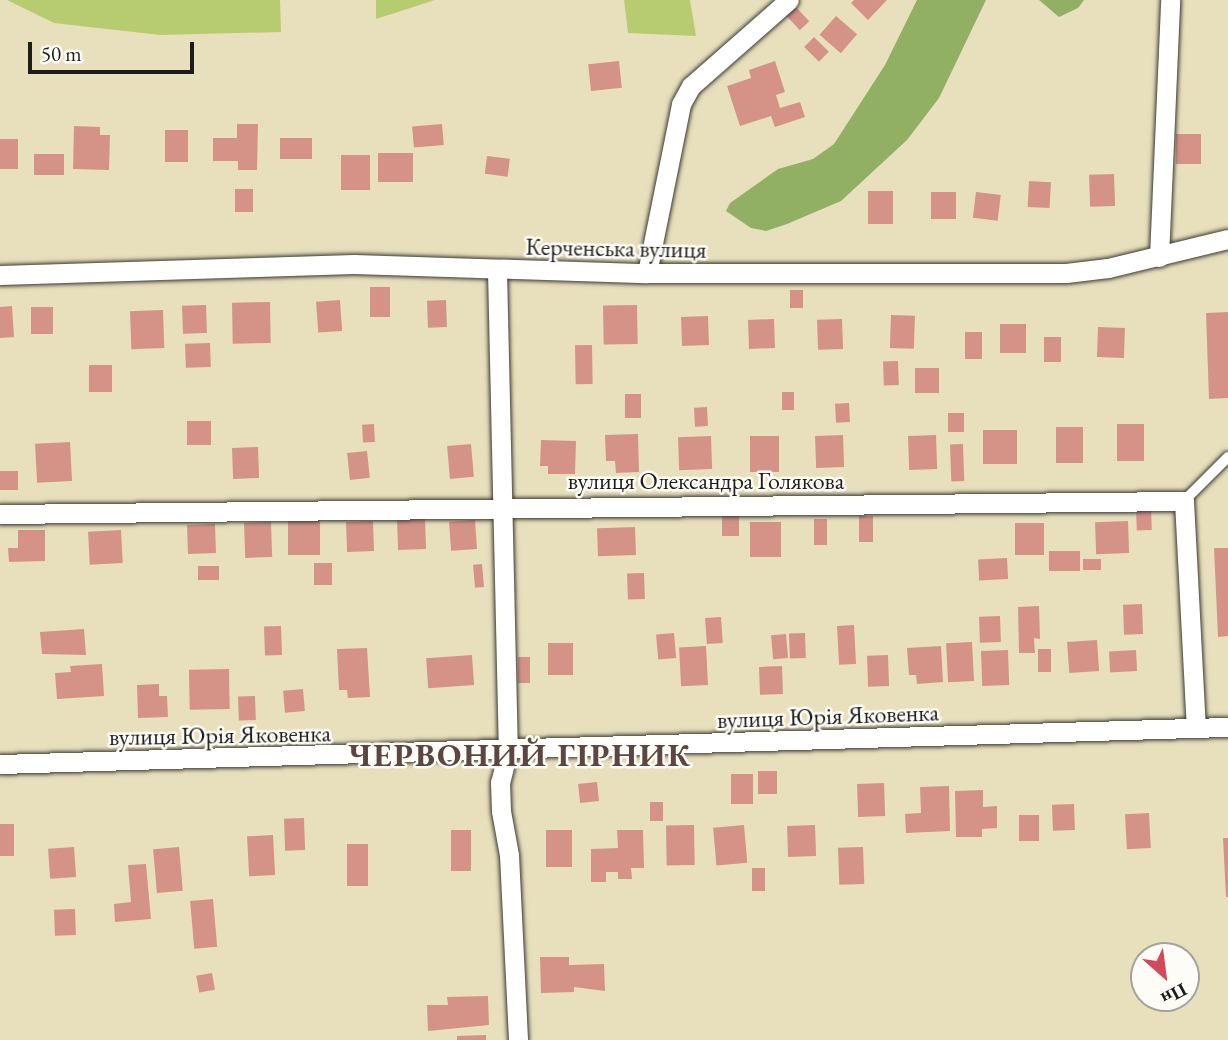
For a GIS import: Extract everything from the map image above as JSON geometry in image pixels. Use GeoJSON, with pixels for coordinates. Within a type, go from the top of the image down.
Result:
{"type":"FeatureCollection","features":[{"type":"Feature","properties":{"kind":"street"},"geometry":{"type":"LineString","coordinates":[[647,273],[673,124],[681,104],[691,86],[789,0]]}},
{"type":"Feature","properties":{"kind":"street"},"geometry":{"type":"LineString","coordinates":[[1159,257],[1170,0]]}},
{"type":"Feature","properties":{"kind":"street","name":"Керченська вулиця"},"geometry":{"type":"LineString","coordinates":[[0,275],[354,264],[647,273],[1066,273],[1159,257],[1228,239]]}},
{"type":"Feature","properties":{"kind":"street"},"geometry":{"type":"LineString","coordinates":[[497,270],[508,751],[500,782],[501,811],[509,855],[518,1040]]}},
{"type":"Feature","properties":{"kind":"street"},"geometry":{"type":"LineString","coordinates":[[1184,501],[1196,728]]}},
{"type":"Feature","properties":{"kind":"street","name":"вулиця Олександра Голякова"},"geometry":{"type":"LineString","coordinates":[[0,514],[1184,501]]}},
{"type":"Feature","properties":{"kind":"street","name":"вулиця Юрія Яковенка"},"geometry":{"type":"LineString","coordinates":[[0,765],[1228,727]]}},
{"type":"Feature","properties":{"kind":"lane"},"geometry":{"type":"LineString","coordinates":[[1184,501],[1228,457]]}},
{"type":"Feature","properties":{"kind":"green space"},"geometry":{"type":"Polygon","coordinates":[[[7,0],[280,0],[281,32],[160,35],[54,23],[7,0]]]}},
{"type":"Feature","properties":{"kind":"green space"},"geometry":{"type":"Polygon","coordinates":[[[376,0],[435,0],[376,19],[376,0]]]}},
{"type":"Feature","properties":{"kind":"green space"},"geometry":{"type":"Polygon","coordinates":[[[624,0],[690,0],[696,36],[628,33],[624,0]]]}},
{"type":"Feature","properties":{"kind":"green space"},"geometry":{"type":"Polygon","coordinates":[[[917,0],[986,0],[939,98],[907,140],[841,201],[787,224],[766,231],[751,228],[726,211],[730,203],[778,169],[813,159],[834,144],[885,65],[917,0]]]}},
{"type":"Feature","properties":{"kind":"green space"},"geometry":{"type":"Polygon","coordinates":[[[1039,0],[1084,0],[1078,8],[1059,17],[1039,0]]]}},
{"type":"Feature","properties":{"kind":"building"},"geometry":{"type":"Polygon","coordinates":[[[854,0],[887,0],[868,20],[851,3],[854,0]]]}},
{"type":"Feature","properties":{"kind":"building"},"geometry":{"type":"Polygon","coordinates":[[[795,6],[809,21],[800,30],[785,15],[795,6]]]}},
{"type":"Feature","properties":{"kind":"building"},"geometry":{"type":"Polygon","coordinates":[[[836,16],[857,34],[841,53],[820,35],[836,16]]]}},
{"type":"Feature","properties":{"kind":"building"},"geometry":{"type":"Polygon","coordinates":[[[814,37],[829,52],[819,62],[804,47],[814,37]]]}},
{"type":"Feature","properties":{"kind":"building"},"geometry":{"type":"Polygon","coordinates":[[[619,61],[622,88],[591,91],[588,64],[619,61]]]}},
{"type":"Feature","properties":{"kind":"building"},"geometry":{"type":"Polygon","coordinates":[[[775,61],[785,92],[776,95],[780,108],[800,102],[805,117],[775,127],[771,116],[740,126],[727,86],[751,78],[749,70],[775,61]]]}},
{"type":"Feature","properties":{"kind":"building"},"geometry":{"type":"Polygon","coordinates":[[[237,124],[258,124],[257,170],[238,170],[238,161],[213,161],[213,138],[237,138],[237,124]]]}},
{"type":"Feature","properties":{"kind":"building"},"geometry":{"type":"Polygon","coordinates":[[[442,124],[444,145],[414,148],[412,127],[442,124]]]}},
{"type":"Feature","properties":{"kind":"building"},"geometry":{"type":"Polygon","coordinates":[[[74,126],[100,127],[100,135],[110,135],[109,170],[73,169],[74,126]]]}},
{"type":"Feature","properties":{"kind":"building"},"geometry":{"type":"Polygon","coordinates":[[[165,130],[188,130],[188,162],[165,162],[165,130]]]}},
{"type":"Feature","properties":{"kind":"building"},"geometry":{"type":"Polygon","coordinates":[[[1176,134],[1201,134],[1201,164],[1176,164],[1176,134]]]}},
{"type":"Feature","properties":{"kind":"building"},"geometry":{"type":"Polygon","coordinates":[[[280,138],[312,138],[312,159],[280,159],[280,138]]]}},
{"type":"Feature","properties":{"kind":"building"},"geometry":{"type":"Polygon","coordinates":[[[0,139],[18,139],[18,169],[0,169],[0,139]]]}},
{"type":"Feature","properties":{"kind":"building"},"geometry":{"type":"Polygon","coordinates":[[[378,153],[413,153],[413,182],[378,182],[378,153]]]}},
{"type":"Feature","properties":{"kind":"building"},"geometry":{"type":"Polygon","coordinates":[[[34,154],[64,154],[64,175],[34,175],[34,154]]]}},
{"type":"Feature","properties":{"kind":"building"},"geometry":{"type":"Polygon","coordinates":[[[341,155],[370,155],[370,190],[341,190],[341,155]]]}},
{"type":"Feature","properties":{"kind":"building"},"geometry":{"type":"Polygon","coordinates":[[[487,156],[510,159],[508,177],[485,174],[487,156]]]}},
{"type":"Feature","properties":{"kind":"building"},"geometry":{"type":"Polygon","coordinates":[[[1114,174],[1115,206],[1090,207],[1089,175],[1114,174]]]}},
{"type":"Feature","properties":{"kind":"building"},"geometry":{"type":"Polygon","coordinates":[[[1029,181],[1051,182],[1050,208],[1028,207],[1029,181]]]}},
{"type":"Feature","properties":{"kind":"building"},"geometry":{"type":"Polygon","coordinates":[[[235,189],[253,189],[253,212],[235,212],[235,189]]]}},
{"type":"Feature","properties":{"kind":"building"},"geometry":{"type":"Polygon","coordinates":[[[868,191],[893,191],[893,224],[868,224],[868,191]]]}},
{"type":"Feature","properties":{"kind":"building"},"geometry":{"type":"Polygon","coordinates":[[[931,192],[956,192],[956,219],[931,219],[931,192]]]}},
{"type":"Feature","properties":{"kind":"building"},"geometry":{"type":"Polygon","coordinates":[[[976,192],[1001,195],[998,221],[973,218],[976,192]]]}},
{"type":"Feature","properties":{"kind":"building"},"geometry":{"type":"Polygon","coordinates":[[[370,287],[390,287],[390,317],[370,317],[370,287]]]}},
{"type":"Feature","properties":{"kind":"building"},"geometry":{"type":"Polygon","coordinates":[[[790,290],[803,290],[803,308],[790,308],[790,290]]]}},
{"type":"Feature","properties":{"kind":"building"},"geometry":{"type":"Polygon","coordinates":[[[340,300],[342,331],[318,333],[316,302],[340,300]]]}},
{"type":"Feature","properties":{"kind":"building"},"geometry":{"type":"Polygon","coordinates":[[[446,300],[447,327],[428,328],[427,301],[446,300]]]}},
{"type":"Feature","properties":{"kind":"building"},"geometry":{"type":"Polygon","coordinates":[[[270,302],[271,343],[233,344],[232,303],[270,302]]]}},
{"type":"Feature","properties":{"kind":"building"},"geometry":{"type":"Polygon","coordinates":[[[206,305],[207,333],[183,334],[182,306],[206,305]]]}},
{"type":"Feature","properties":{"kind":"building"},"geometry":{"type":"Polygon","coordinates":[[[637,305],[638,344],[604,345],[603,306],[637,305]]]}},
{"type":"Feature","properties":{"kind":"building"},"geometry":{"type":"Polygon","coordinates":[[[12,306],[14,337],[0,338],[0,307],[12,306]]]}},
{"type":"Feature","properties":{"kind":"building"},"geometry":{"type":"Polygon","coordinates":[[[31,307],[53,307],[53,334],[31,334],[31,307]]]}},
{"type":"Feature","properties":{"kind":"building"},"geometry":{"type":"Polygon","coordinates":[[[163,310],[164,348],[131,349],[130,311],[163,310]]]}},
{"type":"Feature","properties":{"kind":"building"},"geometry":{"type":"Polygon","coordinates":[[[1228,312],[1228,398],[1209,399],[1206,313],[1228,312]]]}},
{"type":"Feature","properties":{"kind":"building"},"geometry":{"type":"Polygon","coordinates":[[[891,315],[915,316],[914,349],[890,348],[891,315]]]}},
{"type":"Feature","properties":{"kind":"building"},"geometry":{"type":"Polygon","coordinates":[[[708,316],[709,345],[682,346],[681,317],[708,316]]]}},
{"type":"Feature","properties":{"kind":"building"},"geometry":{"type":"Polygon","coordinates":[[[774,319],[775,348],[749,349],[748,320],[774,319]]]}},
{"type":"Feature","properties":{"kind":"building"},"geometry":{"type":"Polygon","coordinates":[[[842,319],[843,349],[818,350],[817,320],[842,319]]]}},
{"type":"Feature","properties":{"kind":"building"},"geometry":{"type":"Polygon","coordinates":[[[1000,324],[1026,324],[1026,353],[1000,353],[1000,324]]]}},
{"type":"Feature","properties":{"kind":"building"},"geometry":{"type":"Polygon","coordinates":[[[1098,327],[1125,328],[1124,358],[1097,357],[1098,327]]]}},
{"type":"Feature","properties":{"kind":"building"},"geometry":{"type":"Polygon","coordinates":[[[965,332],[982,332],[982,359],[965,359],[965,332]]]}},
{"type":"Feature","properties":{"kind":"building"},"geometry":{"type":"Polygon","coordinates":[[[1044,337],[1061,337],[1061,362],[1044,362],[1044,337]]]}},
{"type":"Feature","properties":{"kind":"building"},"geometry":{"type":"Polygon","coordinates":[[[210,343],[211,367],[186,368],[185,344],[210,343]]]}},
{"type":"Feature","properties":{"kind":"building"},"geometry":{"type":"Polygon","coordinates":[[[575,345],[592,345],[593,384],[576,384],[575,345]]]}},
{"type":"Feature","properties":{"kind":"building"},"geometry":{"type":"Polygon","coordinates":[[[898,361],[899,385],[884,386],[883,362],[898,361]]]}},
{"type":"Feature","properties":{"kind":"building"},"geometry":{"type":"Polygon","coordinates":[[[89,365],[112,365],[112,392],[89,392],[89,365]]]}},
{"type":"Feature","properties":{"kind":"building"},"geometry":{"type":"Polygon","coordinates":[[[915,368],[939,368],[939,393],[915,393],[915,368]]]}},
{"type":"Feature","properties":{"kind":"building"},"geometry":{"type":"Polygon","coordinates":[[[782,392],[794,392],[794,410],[782,410],[782,392]]]}},
{"type":"Feature","properties":{"kind":"building"},"geometry":{"type":"Polygon","coordinates":[[[625,394],[641,394],[641,418],[625,418],[625,394]]]}},
{"type":"Feature","properties":{"kind":"building"},"geometry":{"type":"Polygon","coordinates":[[[849,403],[850,422],[836,423],[835,404],[849,403]]]}},
{"type":"Feature","properties":{"kind":"building"},"geometry":{"type":"Polygon","coordinates":[[[707,407],[708,426],[695,427],[694,408],[707,407]]]}},
{"type":"Feature","properties":{"kind":"building"},"geometry":{"type":"Polygon","coordinates":[[[948,413],[964,413],[964,432],[948,432],[948,413]]]}},
{"type":"Feature","properties":{"kind":"building"},"geometry":{"type":"Polygon","coordinates":[[[187,421],[211,421],[211,445],[187,445],[187,421]]]}},
{"type":"Feature","properties":{"kind":"building"},"geometry":{"type":"Polygon","coordinates":[[[374,424],[375,442],[363,443],[362,425],[374,424]]]}},
{"type":"Feature","properties":{"kind":"building"},"geometry":{"type":"Polygon","coordinates":[[[1117,424],[1144,424],[1144,461],[1117,461],[1117,424]]]}},
{"type":"Feature","properties":{"kind":"building"},"geometry":{"type":"Polygon","coordinates":[[[1056,427],[1083,427],[1083,463],[1056,463],[1056,427]]]}},
{"type":"Feature","properties":{"kind":"building"},"geometry":{"type":"Polygon","coordinates":[[[983,430],[1017,430],[1017,464],[983,464],[983,430]]]}},
{"type":"Feature","properties":{"kind":"building"},"geometry":{"type":"Polygon","coordinates":[[[638,434],[639,472],[616,473],[615,461],[606,461],[605,435],[638,434]]]}},
{"type":"Feature","properties":{"kind":"building"},"geometry":{"type":"Polygon","coordinates":[[[843,435],[844,467],[816,468],[815,436],[843,435]]]}},
{"type":"Feature","properties":{"kind":"building"},"geometry":{"type":"Polygon","coordinates":[[[936,435],[937,469],[909,470],[908,436],[936,435]]]}},
{"type":"Feature","properties":{"kind":"building"},"geometry":{"type":"Polygon","coordinates":[[[711,436],[712,469],[679,470],[678,437],[711,436]]]}},
{"type":"Feature","properties":{"kind":"building"},"geometry":{"type":"Polygon","coordinates":[[[750,436],[779,436],[779,472],[750,472],[750,436]]]}},
{"type":"Feature","properties":{"kind":"building"},"geometry":{"type":"Polygon","coordinates":[[[541,440],[576,441],[575,474],[548,474],[548,466],[540,466],[541,440]]]}},
{"type":"Feature","properties":{"kind":"building"},"geometry":{"type":"Polygon","coordinates":[[[70,442],[72,481],[37,483],[35,444],[70,442]]]}},
{"type":"Feature","properties":{"kind":"building"},"geometry":{"type":"Polygon","coordinates":[[[471,444],[474,477],[450,479],[447,446],[471,444]]]}},
{"type":"Feature","properties":{"kind":"building"},"geometry":{"type":"Polygon","coordinates":[[[950,444],[963,444],[964,481],[951,481],[950,444]]]}},
{"type":"Feature","properties":{"kind":"building"},"geometry":{"type":"Polygon","coordinates":[[[258,447],[259,478],[233,479],[232,448],[258,447]]]}},
{"type":"Feature","properties":{"kind":"building"},"geometry":{"type":"Polygon","coordinates":[[[367,451],[370,478],[350,480],[347,453],[367,451]]]}},
{"type":"Feature","properties":{"kind":"building"},"geometry":{"type":"Polygon","coordinates":[[[0,471],[18,471],[18,490],[0,490],[0,471]]]}},
{"type":"Feature","properties":{"kind":"building"},"geometry":{"type":"Polygon","coordinates":[[[1151,507],[1152,530],[1137,531],[1136,508],[1151,507]]]}},
{"type":"Feature","properties":{"kind":"building"},"geometry":{"type":"Polygon","coordinates":[[[722,511],[739,511],[739,536],[722,536],[722,511]]]}},
{"type":"Feature","properties":{"kind":"building"},"geometry":{"type":"Polygon","coordinates":[[[859,516],[873,516],[873,542],[859,542],[859,516]]]}},
{"type":"Feature","properties":{"kind":"building"},"geometry":{"type":"Polygon","coordinates":[[[425,518],[426,549],[398,550],[397,519],[425,518]]]}},
{"type":"Feature","properties":{"kind":"building"},"geometry":{"type":"Polygon","coordinates":[[[814,519],[827,519],[827,545],[814,545],[814,519]]]}},
{"type":"Feature","properties":{"kind":"building"},"geometry":{"type":"Polygon","coordinates":[[[288,520],[320,520],[320,555],[288,555],[288,520]]]}},
{"type":"Feature","properties":{"kind":"building"},"geometry":{"type":"Polygon","coordinates":[[[475,520],[477,549],[451,551],[449,522],[475,520]]]}},
{"type":"Feature","properties":{"kind":"building"},"geometry":{"type":"Polygon","coordinates":[[[373,521],[374,551],[347,552],[346,522],[373,521]]]}},
{"type":"Feature","properties":{"kind":"building"},"geometry":{"type":"Polygon","coordinates":[[[1128,521],[1129,553],[1096,554],[1095,522],[1128,521]]]}},
{"type":"Feature","properties":{"kind":"building"},"geometry":{"type":"Polygon","coordinates":[[[271,522],[272,557],[245,558],[244,523],[271,522]]]}},
{"type":"Feature","properties":{"kind":"building"},"geometry":{"type":"Polygon","coordinates":[[[750,522],[781,522],[781,557],[750,557],[750,522]]]}},
{"type":"Feature","properties":{"kind":"building"},"geometry":{"type":"Polygon","coordinates":[[[1015,523],[1044,523],[1044,555],[1015,555],[1015,523]]]}},
{"type":"Feature","properties":{"kind":"building"},"geometry":{"type":"Polygon","coordinates":[[[215,524],[216,553],[188,554],[187,525],[215,524]]]}},
{"type":"Feature","properties":{"kind":"building"},"geometry":{"type":"Polygon","coordinates":[[[635,527],[636,555],[598,556],[597,528],[635,527]]]}},
{"type":"Feature","properties":{"kind":"building"},"geometry":{"type":"Polygon","coordinates":[[[18,530],[45,530],[45,561],[9,562],[8,548],[18,548],[18,530]]]}},
{"type":"Feature","properties":{"kind":"building"},"geometry":{"type":"Polygon","coordinates":[[[121,530],[123,563],[90,565],[88,532],[121,530]]]}},
{"type":"Feature","properties":{"kind":"building"},"geometry":{"type":"Polygon","coordinates":[[[1214,548],[1228,548],[1228,636],[1218,637],[1214,548]]]}},
{"type":"Feature","properties":{"kind":"building"},"geometry":{"type":"Polygon","coordinates":[[[1049,551],[1080,551],[1080,571],[1049,571],[1049,551]]]}},
{"type":"Feature","properties":{"kind":"building"},"geometry":{"type":"Polygon","coordinates":[[[1007,558],[1008,579],[979,580],[978,560],[1007,558]]]}},
{"type":"Feature","properties":{"kind":"building"},"geometry":{"type":"Polygon","coordinates":[[[1083,559],[1101,559],[1101,570],[1083,570],[1083,559]]]}},
{"type":"Feature","properties":{"kind":"building"},"geometry":{"type":"Polygon","coordinates":[[[314,563],[332,563],[332,585],[314,585],[314,563]]]}},
{"type":"Feature","properties":{"kind":"building"},"geometry":{"type":"Polygon","coordinates":[[[482,564],[484,587],[475,588],[473,565],[482,564]]]}},
{"type":"Feature","properties":{"kind":"building"},"geometry":{"type":"Polygon","coordinates":[[[198,566],[219,566],[219,580],[198,580],[198,566]]]}},
{"type":"Feature","properties":{"kind":"building"},"geometry":{"type":"Polygon","coordinates":[[[644,573],[645,599],[628,600],[627,574],[644,573]]]}},
{"type":"Feature","properties":{"kind":"building"},"geometry":{"type":"Polygon","coordinates":[[[1142,604],[1143,634],[1124,635],[1123,605],[1142,604]]]}},
{"type":"Feature","properties":{"kind":"building"},"geometry":{"type":"Polygon","coordinates":[[[1039,606],[1040,639],[1034,638],[1035,653],[1019,653],[1018,607],[1039,606]]]}},
{"type":"Feature","properties":{"kind":"building"},"geometry":{"type":"Polygon","coordinates":[[[1000,616],[1001,642],[980,643],[979,617],[1000,616]]]}},
{"type":"Feature","properties":{"kind":"building"},"geometry":{"type":"Polygon","coordinates":[[[721,617],[723,643],[707,644],[705,618],[721,617]]]}},
{"type":"Feature","properties":{"kind":"building"},"geometry":{"type":"Polygon","coordinates":[[[854,625],[856,664],[839,665],[837,626],[854,625]]]}},
{"type":"Feature","properties":{"kind":"building"},"geometry":{"type":"Polygon","coordinates":[[[281,626],[282,655],[265,656],[264,627],[281,626]]]}},
{"type":"Feature","properties":{"kind":"building"},"geometry":{"type":"Polygon","coordinates":[[[84,629],[86,655],[42,654],[40,632],[84,629]]]}},
{"type":"Feature","properties":{"kind":"building"},"geometry":{"type":"Polygon","coordinates":[[[674,633],[676,658],[658,659],[656,635],[674,633]]]}},
{"type":"Feature","properties":{"kind":"building"},"geometry":{"type":"Polygon","coordinates":[[[805,633],[806,658],[790,659],[789,634],[805,633]]]}},
{"type":"Feature","properties":{"kind":"building"},"geometry":{"type":"Polygon","coordinates":[[[786,634],[788,658],[773,659],[771,635],[786,634]]]}},
{"type":"Feature","properties":{"kind":"building"},"geometry":{"type":"Polygon","coordinates":[[[1097,640],[1099,671],[1069,673],[1067,642],[1097,640]]]}},
{"type":"Feature","properties":{"kind":"building"},"geometry":{"type":"Polygon","coordinates":[[[972,642],[974,681],[948,682],[946,643],[972,642]]]}},
{"type":"Feature","properties":{"kind":"building"},"geometry":{"type":"Polygon","coordinates":[[[548,643],[573,643],[573,675],[548,675],[548,643]]]}},
{"type":"Feature","properties":{"kind":"building"},"geometry":{"type":"Polygon","coordinates":[[[706,646],[708,685],[681,686],[679,647],[706,646]]]}},
{"type":"Feature","properties":{"kind":"building"},"geometry":{"type":"Polygon","coordinates":[[[941,646],[943,682],[917,684],[916,675],[909,675],[907,648],[941,646]]]}},
{"type":"Feature","properties":{"kind":"building"},"geometry":{"type":"Polygon","coordinates":[[[367,648],[370,697],[348,698],[347,690],[339,690],[337,649],[367,648]]]}},
{"type":"Feature","properties":{"kind":"building"},"geometry":{"type":"Polygon","coordinates":[[[1038,649],[1051,649],[1051,672],[1038,672],[1038,649]]]}},
{"type":"Feature","properties":{"kind":"building"},"geometry":{"type":"Polygon","coordinates":[[[1008,650],[1009,685],[982,686],[981,651],[1008,650]]]}},
{"type":"Feature","properties":{"kind":"building"},"geometry":{"type":"Polygon","coordinates":[[[1136,650],[1137,671],[1110,672],[1109,651],[1136,650]]]}},
{"type":"Feature","properties":{"kind":"building"},"geometry":{"type":"Polygon","coordinates":[[[472,655],[474,685],[428,688],[426,658],[472,655]]]}},
{"type":"Feature","properties":{"kind":"building"},"geometry":{"type":"Polygon","coordinates":[[[888,655],[889,686],[868,687],[867,656],[888,655]]]}},
{"type":"Feature","properties":{"kind":"building"},"geometry":{"type":"Polygon","coordinates":[[[518,657],[530,657],[530,683],[518,683],[518,657]]]}},
{"type":"Feature","properties":{"kind":"building"},"geometry":{"type":"Polygon","coordinates":[[[102,664],[104,696],[57,699],[55,673],[71,672],[70,666],[102,664]]]}},
{"type":"Feature","properties":{"kind":"building"},"geometry":{"type":"Polygon","coordinates":[[[782,666],[783,694],[760,695],[759,667],[782,666]]]}},
{"type":"Feature","properties":{"kind":"building"},"geometry":{"type":"Polygon","coordinates":[[[229,669],[230,709],[190,710],[189,670],[229,669]]]}},
{"type":"Feature","properties":{"kind":"building"},"geometry":{"type":"Polygon","coordinates":[[[159,684],[159,696],[167,696],[168,717],[138,718],[137,685],[159,684]]]}},
{"type":"Feature","properties":{"kind":"building"},"geometry":{"type":"Polygon","coordinates":[[[303,689],[305,711],[285,713],[283,691],[303,689]]]}},
{"type":"Feature","properties":{"kind":"building"},"geometry":{"type":"Polygon","coordinates":[[[255,696],[256,720],[239,721],[238,697],[255,696]]]}},
{"type":"Feature","properties":{"kind":"building"},"geometry":{"type":"Polygon","coordinates":[[[758,771],[777,771],[777,794],[758,794],[758,771]]]}},
{"type":"Feature","properties":{"kind":"building"},"geometry":{"type":"Polygon","coordinates":[[[731,774],[753,774],[753,804],[731,804],[731,774]]]}},
{"type":"Feature","properties":{"kind":"building"},"geometry":{"type":"Polygon","coordinates":[[[597,782],[599,801],[580,803],[578,784],[597,782]]]}},
{"type":"Feature","properties":{"kind":"building"},"geometry":{"type":"Polygon","coordinates":[[[884,783],[885,816],[858,817],[857,784],[884,783]]]}},
{"type":"Feature","properties":{"kind":"building"},"geometry":{"type":"Polygon","coordinates":[[[949,786],[950,831],[906,833],[905,814],[921,813],[920,787],[949,786]]]}},
{"type":"Feature","properties":{"kind":"building"},"geometry":{"type":"Polygon","coordinates":[[[983,790],[983,807],[997,806],[997,828],[982,829],[982,837],[956,837],[955,791],[983,790]]]}},
{"type":"Feature","properties":{"kind":"building"},"geometry":{"type":"Polygon","coordinates":[[[650,802],[663,802],[663,821],[650,821],[650,802]]]}},
{"type":"Feature","properties":{"kind":"building"},"geometry":{"type":"Polygon","coordinates":[[[1074,804],[1075,830],[1053,831],[1052,805],[1074,804]]]}},
{"type":"Feature","properties":{"kind":"building"},"geometry":{"type":"Polygon","coordinates":[[[1149,813],[1151,848],[1127,849],[1125,814],[1149,813]]]}},
{"type":"Feature","properties":{"kind":"building"},"geometry":{"type":"Polygon","coordinates":[[[1019,815],[1039,815],[1039,841],[1019,841],[1019,815]]]}},
{"type":"Feature","properties":{"kind":"building"},"geometry":{"type":"Polygon","coordinates":[[[304,818],[305,850],[285,851],[284,819],[304,818]]]}},
{"type":"Feature","properties":{"kind":"building"},"geometry":{"type":"Polygon","coordinates":[[[0,824],[14,824],[14,856],[0,856],[0,824]]]}},
{"type":"Feature","properties":{"kind":"building"},"geometry":{"type":"Polygon","coordinates":[[[666,825],[694,825],[695,865],[667,865],[666,825]]]}},
{"type":"Feature","properties":{"kind":"building"},"geometry":{"type":"Polygon","coordinates":[[[744,825],[747,863],[716,866],[713,828],[744,825]]]}},
{"type":"Feature","properties":{"kind":"building"},"geometry":{"type":"Polygon","coordinates":[[[815,825],[816,856],[788,857],[787,826],[815,825]]]}},
{"type":"Feature","properties":{"kind":"building"},"geometry":{"type":"Polygon","coordinates":[[[451,830],[471,830],[471,871],[451,871],[451,830]]]}},
{"type":"Feature","properties":{"kind":"building"},"geometry":{"type":"Polygon","coordinates":[[[546,830],[572,830],[572,867],[546,867],[546,830]]]}},
{"type":"Feature","properties":{"kind":"building"},"geometry":{"type":"Polygon","coordinates":[[[617,830],[643,830],[644,868],[631,868],[632,879],[618,879],[618,872],[606,872],[606,882],[591,882],[591,849],[618,848],[617,830]]]}},
{"type":"Feature","properties":{"kind":"building"},"geometry":{"type":"Polygon","coordinates":[[[273,835],[275,875],[249,876],[247,836],[273,835]]]}},
{"type":"Feature","properties":{"kind":"building"},"geometry":{"type":"Polygon","coordinates":[[[1223,838],[1228,838],[1228,897],[1226,897],[1223,838]]]}},
{"type":"Feature","properties":{"kind":"building"},"geometry":{"type":"Polygon","coordinates":[[[347,844],[368,844],[368,886],[347,886],[347,844]]]}},
{"type":"Feature","properties":{"kind":"building"},"geometry":{"type":"Polygon","coordinates":[[[74,847],[76,877],[50,879],[48,849],[74,847]]]}},
{"type":"Feature","properties":{"kind":"building"},"geometry":{"type":"Polygon","coordinates":[[[179,847],[183,891],[157,893],[153,849],[179,847]]]}},
{"type":"Feature","properties":{"kind":"building"},"geometry":{"type":"Polygon","coordinates":[[[863,847],[864,884],[839,885],[838,848],[863,847]]]}},
{"type":"Feature","properties":{"kind":"building"},"geometry":{"type":"Polygon","coordinates":[[[146,864],[151,919],[115,922],[114,904],[131,902],[128,865],[146,864]]]}},
{"type":"Feature","properties":{"kind":"building"},"geometry":{"type":"Polygon","coordinates":[[[752,868],[765,868],[765,891],[752,891],[752,868]]]}},
{"type":"Feature","properties":{"kind":"building"},"geometry":{"type":"Polygon","coordinates":[[[213,899],[217,947],[194,949],[190,901],[213,899]]]}},
{"type":"Feature","properties":{"kind":"building"},"geometry":{"type":"Polygon","coordinates":[[[75,909],[76,935],[55,936],[54,910],[75,909]]]}},
{"type":"Feature","properties":{"kind":"building"},"geometry":{"type":"Polygon","coordinates":[[[540,957],[569,957],[569,965],[604,964],[605,991],[574,987],[574,992],[541,993],[540,957]]]}},
{"type":"Feature","properties":{"kind":"building"},"geometry":{"type":"Polygon","coordinates":[[[212,973],[215,990],[199,993],[196,976],[212,973]]]}},
{"type":"Feature","properties":{"kind":"building"},"geometry":{"type":"Polygon","coordinates":[[[488,996],[489,1025],[428,1031],[427,1005],[448,1005],[447,997],[488,996]]]}},
{"type":"Feature","properties":{"kind":"building"},"geometry":{"type":"Polygon","coordinates":[[[486,1035],[486,1040],[457,1040],[457,1036],[486,1035]]]}},
{"type":"Feature","properties":{"kind":"district","name":"ЧЕРВОНИЙ ГІРНИК"},"geometry":{"type":"Point","coordinates":[520,755]}}]}
